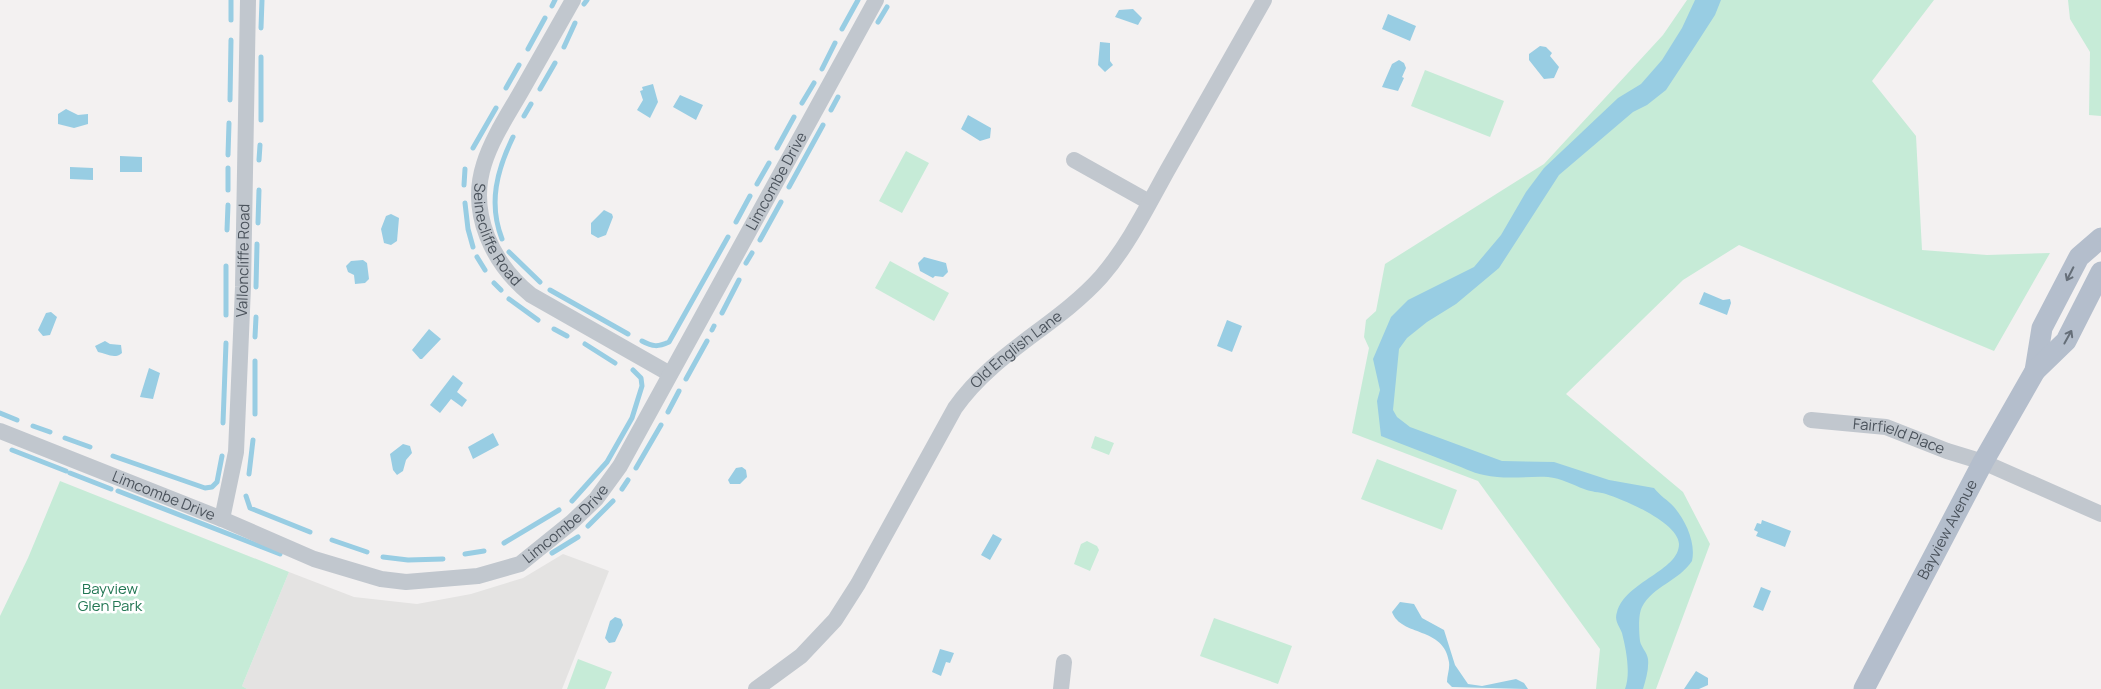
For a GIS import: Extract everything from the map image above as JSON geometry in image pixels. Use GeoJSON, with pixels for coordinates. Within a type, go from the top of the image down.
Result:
{"type":"FeatureCollection","features":[{"type":"Feature","properties":{"kind":"main road","name":"Bayview Avenue"},"geometry":{"type":"LineString","coordinates":[[2035,371],[2042,328],[2079,257],[2101,238]]}},
{"type":"Feature","properties":{"kind":"main road","name":"Bayview Avenue"},"geometry":{"type":"LineString","coordinates":[[1864,689],[1983,462],[2035,371],[2066,341],[2101,272]]}},
{"type":"Feature","properties":{"kind":"street","name":"Valloncliffe Road"},"geometry":{"type":"LineString","coordinates":[[222,519],[236,452],[242,286],[248,0]]}},
{"type":"Feature","properties":{"kind":"street","name":"Seinecliffe Road"},"geometry":{"type":"LineString","coordinates":[[573,0],[506,118],[484,164],[480,184],[483,226],[490,247],[501,265],[512,280],[531,296],[670,374]]}},
{"type":"Feature","properties":{"kind":"street","name":"Limcombe Drive"},"geometry":{"type":"LineString","coordinates":[[0,432],[222,519],[314,559],[380,579],[406,582],[478,576],[520,564],[572,522],[596,499],[620,466],[876,0]]}},
{"type":"Feature","properties":{"kind":"street","name":"Old English Lane"},"geometry":{"type":"LineString","coordinates":[[756,689],[803,653],[836,620],[858,584],[955,408],[969,388],[993,366],[1093,285],[1111,264],[1149,202],[1264,0]]}},
{"type":"Feature","properties":{"kind":"street"},"geometry":{"type":"LineString","coordinates":[[1074,160],[1149,202]]}},
{"type":"Feature","properties":{"kind":"street","name":"Fairfield Place"},"geometry":{"type":"LineString","coordinates":[[1811,420],[1886,428],[1946,451],[1983,462],[2101,514]]}},
{"type":"Feature","properties":{"kind":"street"},"geometry":{"type":"LineString","coordinates":[[1061,689],[1064,662]]}},
{"type":"Feature","properties":{"kind":"shaded area"},"geometry":{"type":"Polygon","coordinates":[[[563,554],[609,571],[562,689],[247,689],[242,686],[289,572],[354,597],[417,604],[471,594],[523,578],[563,554]]]}},
{"type":"Feature","properties":{"kind":"green space"},"geometry":{"type":"Polygon","coordinates":[[[1687,0],[1934,0],[1872,81],[1916,136],[1922,250],[1987,255],[2050,253],[1994,351],[1739,245],[1683,280],[1566,394],[1683,492],[1710,544],[1656,689],[1596,689],[1600,649],[1478,481],[1352,433],[1369,348],[1364,337],[1366,320],[1376,311],[1385,264],[1544,164],[1663,35],[1687,0]]]}},
{"type":"Feature","properties":{"kind":"green space"},"geometry":{"type":"Polygon","coordinates":[[[2068,0],[2101,0],[2101,116],[2089,115],[2090,52],[2070,19],[2068,0]]]}},
{"type":"Feature","properties":{"kind":"green space"},"geometry":{"type":"Polygon","coordinates":[[[1425,70],[1504,101],[1490,137],[1411,106],[1425,70]]]}},
{"type":"Feature","properties":{"kind":"green space"},"geometry":{"type":"Polygon","coordinates":[[[906,151],[929,163],[902,213],[879,201],[906,151]]]}},
{"type":"Feature","properties":{"kind":"green space"},"geometry":{"type":"Polygon","coordinates":[[[890,261],[949,293],[934,321],[875,288],[890,261]]]}},
{"type":"Feature","properties":{"kind":"green space"},"geometry":{"type":"Polygon","coordinates":[[[1095,436],[1114,443],[1109,455],[1091,448],[1095,436]]]}},
{"type":"Feature","properties":{"kind":"green space"},"geometry":{"type":"Polygon","coordinates":[[[1377,459],[1457,490],[1442,530],[1361,499],[1377,459]]]}},
{"type":"Feature","properties":{"kind":"green space","name":"Bayview Glen Park"},"geometry":{"type":"Polygon","coordinates":[[[60,481],[289,572],[242,686],[247,689],[0,689],[0,616],[28,558],[60,481]]]}},
{"type":"Feature","properties":{"kind":"green space"},"geometry":{"type":"Polygon","coordinates":[[[1087,541],[1097,546],[1099,550],[1090,571],[1074,564],[1081,544],[1087,541]]]}},
{"type":"Feature","properties":{"kind":"green space"},"geometry":{"type":"Polygon","coordinates":[[[1214,618],[1292,646],[1278,684],[1200,656],[1214,618]]]}},
{"type":"Feature","properties":{"kind":"green space"},"geometry":{"type":"Polygon","coordinates":[[[578,659],[612,672],[605,689],[567,689],[578,659]]]}},
{"type":"Feature","properties":{"kind":"water"},"geometry":{"type":"Polygon","coordinates":[[[1695,0],[1721,0],[1715,15],[1666,90],[1647,105],[1633,112],[1559,175],[1499,268],[1456,304],[1427,322],[1407,338],[1399,349],[1393,410],[1397,417],[1410,427],[1502,461],[1554,462],[1609,480],[1654,488],[1672,505],[1686,525],[1693,547],[1692,561],[1680,574],[1659,588],[1642,607],[1639,619],[1640,637],[1648,659],[1647,674],[1643,689],[1625,689],[1628,676],[1627,661],[1622,633],[1616,620],[1616,615],[1622,601],[1630,592],[1671,562],[1677,553],[1679,544],[1670,528],[1649,513],[1606,494],[1587,490],[1553,478],[1516,478],[1480,474],[1381,436],[1377,401],[1380,390],[1373,359],[1391,317],[1408,300],[1474,267],[1501,235],[1526,192],[1544,168],[1618,98],[1641,84],[1662,60],[1682,28],[1695,0]]]}},
{"type":"Feature","properties":{"kind":"water"},"geometry":{"type":"Polygon","coordinates":[[[1133,9],[1142,18],[1138,25],[1115,17],[1119,10],[1133,9]]]}},
{"type":"Feature","properties":{"kind":"water"},"geometry":{"type":"Polygon","coordinates":[[[1388,14],[1416,26],[1410,41],[1382,29],[1388,14]]]}},
{"type":"Feature","properties":{"kind":"water"},"geometry":{"type":"Polygon","coordinates":[[[1100,42],[1110,43],[1110,61],[1113,65],[1105,72],[1098,65],[1100,42]]]}},
{"type":"Feature","properties":{"kind":"water"},"geometry":{"type":"Polygon","coordinates":[[[1540,46],[1546,47],[1552,53],[1550,56],[1559,67],[1554,78],[1544,79],[1529,60],[1529,54],[1540,46]]]}},
{"type":"Feature","properties":{"kind":"water"},"geometry":{"type":"Polygon","coordinates":[[[1399,60],[1404,63],[1406,68],[1398,91],[1382,87],[1392,64],[1399,60]]]}},
{"type":"Feature","properties":{"kind":"water"},"geometry":{"type":"Polygon","coordinates":[[[653,84],[658,102],[650,118],[637,110],[643,100],[640,91],[643,90],[642,87],[653,84]]]}},
{"type":"Feature","properties":{"kind":"water"},"geometry":{"type":"Polygon","coordinates":[[[680,95],[703,105],[696,120],[673,107],[680,95]]]}},
{"type":"Feature","properties":{"kind":"water"},"geometry":{"type":"Polygon","coordinates":[[[66,109],[78,115],[88,114],[88,124],[74,128],[58,124],[58,114],[66,109]]]}},
{"type":"Feature","properties":{"kind":"water"},"geometry":{"type":"Polygon","coordinates":[[[968,115],[991,128],[990,138],[980,141],[961,129],[968,115]]]}},
{"type":"Feature","properties":{"kind":"water"},"geometry":{"type":"Polygon","coordinates":[[[120,156],[142,157],[142,172],[120,172],[120,156]]]}},
{"type":"Feature","properties":{"kind":"water"},"geometry":{"type":"Polygon","coordinates":[[[70,167],[93,168],[93,180],[70,179],[70,167]]]}},
{"type":"Feature","properties":{"kind":"water"},"geometry":{"type":"Polygon","coordinates":[[[604,210],[612,214],[613,217],[606,235],[598,238],[591,234],[591,223],[604,210]]]}},
{"type":"Feature","properties":{"kind":"water"},"geometry":{"type":"Polygon","coordinates":[[[391,214],[399,218],[397,241],[391,245],[384,243],[381,229],[386,216],[391,214]]]}},
{"type":"Feature","properties":{"kind":"water"},"geometry":{"type":"Polygon","coordinates":[[[924,257],[946,263],[948,272],[943,277],[935,276],[933,278],[920,271],[918,263],[924,257]]]}},
{"type":"Feature","properties":{"kind":"water"},"geometry":{"type":"Polygon","coordinates":[[[363,260],[367,263],[369,279],[365,283],[355,284],[354,275],[348,272],[346,266],[351,261],[363,260]]]}},
{"type":"Feature","properties":{"kind":"water"},"geometry":{"type":"Polygon","coordinates":[[[1704,292],[1723,300],[1730,299],[1731,303],[1727,315],[1699,304],[1704,292]]]}},
{"type":"Feature","properties":{"kind":"water"},"geometry":{"type":"Polygon","coordinates":[[[51,312],[57,317],[50,335],[43,336],[38,330],[46,313],[51,312]]]}},
{"type":"Feature","properties":{"kind":"water"},"geometry":{"type":"Polygon","coordinates":[[[1227,320],[1242,326],[1232,352],[1217,346],[1227,320]]]}},
{"type":"Feature","properties":{"kind":"water"},"geometry":{"type":"Polygon","coordinates":[[[429,329],[441,339],[420,359],[412,350],[429,329]]]}},
{"type":"Feature","properties":{"kind":"water"},"geometry":{"type":"Polygon","coordinates":[[[105,341],[110,344],[121,345],[122,353],[113,356],[98,352],[95,346],[105,341]]]}},
{"type":"Feature","properties":{"kind":"water"},"geometry":{"type":"Polygon","coordinates":[[[149,368],[160,373],[153,399],[140,397],[149,368]]]}},
{"type":"Feature","properties":{"kind":"water"},"geometry":{"type":"Polygon","coordinates":[[[453,375],[463,383],[457,392],[467,400],[462,407],[451,399],[440,413],[430,405],[453,375]]]}},
{"type":"Feature","properties":{"kind":"water"},"geometry":{"type":"Polygon","coordinates":[[[493,433],[499,445],[473,459],[468,447],[493,433]]]}},
{"type":"Feature","properties":{"kind":"water"},"geometry":{"type":"Polygon","coordinates":[[[403,444],[410,446],[412,453],[406,460],[403,471],[397,475],[393,470],[390,454],[403,444]]]}},
{"type":"Feature","properties":{"kind":"water"},"geometry":{"type":"Polygon","coordinates":[[[742,467],[746,470],[747,477],[740,484],[730,484],[728,480],[736,468],[742,467]]]}},
{"type":"Feature","properties":{"kind":"water"},"geometry":{"type":"Polygon","coordinates":[[[1762,520],[1791,531],[1785,547],[1756,536],[1758,532],[1754,530],[1757,523],[1761,524],[1762,520]]]}},
{"type":"Feature","properties":{"kind":"water"},"geometry":{"type":"Polygon","coordinates":[[[993,534],[1002,539],[990,560],[981,555],[993,534]]]}},
{"type":"Feature","properties":{"kind":"water"},"geometry":{"type":"Polygon","coordinates":[[[1761,587],[1771,591],[1763,611],[1753,607],[1761,587]]]}},
{"type":"Feature","properties":{"kind":"water"},"geometry":{"type":"Polygon","coordinates":[[[1400,602],[1414,604],[1422,618],[1444,630],[1455,665],[1468,684],[1482,686],[1516,679],[1524,683],[1528,689],[1452,687],[1447,682],[1449,662],[1445,651],[1431,637],[1397,620],[1392,612],[1400,602]]]}},
{"type":"Feature","properties":{"kind":"water"},"geometry":{"type":"Polygon","coordinates":[[[615,617],[621,619],[623,625],[615,642],[609,643],[605,638],[610,621],[615,617]]]}},
{"type":"Feature","properties":{"kind":"water"},"geometry":{"type":"Polygon","coordinates":[[[940,649],[954,653],[950,663],[946,662],[941,676],[932,672],[940,649]]]}},
{"type":"Feature","properties":{"kind":"water"},"geometry":{"type":"Polygon","coordinates":[[[1696,671],[1708,678],[1708,685],[1699,689],[1684,689],[1696,671]]]}},
{"type":"Feature","properties":{"kind":"waterway"},"geometry":{"type":"LineString","coordinates":[[231,0],[231,20]]}},
{"type":"Feature","properties":{"kind":"waterway"},"geometry":{"type":"LineString","coordinates":[[261,28],[262,0]]}},
{"type":"Feature","properties":{"kind":"waterway"},"geometry":{"type":"LineString","coordinates":[[552,6],[555,0]]}},
{"type":"Feature","properties":{"kind":"waterway"},"geometry":{"type":"LineString","coordinates":[[584,4],[587,0]]}},
{"type":"Feature","properties":{"kind":"waterway"},"geometry":{"type":"LineString","coordinates":[[842,29],[858,0]]}},
{"type":"Feature","properties":{"kind":"waterway"},"geometry":{"type":"LineString","coordinates":[[878,22],[887,7]]}},
{"type":"Feature","properties":{"kind":"waterway"},"geometry":{"type":"LineString","coordinates":[[528,49],[545,18]]}},
{"type":"Feature","properties":{"kind":"waterway"},"geometry":{"type":"LineString","coordinates":[[564,47],[575,23]]}},
{"type":"Feature","properties":{"kind":"waterway"},"geometry":{"type":"LineString","coordinates":[[230,100],[231,40]]}},
{"type":"Feature","properties":{"kind":"waterway"},"geometry":{"type":"LineString","coordinates":[[822,69],[835,43]]}},
{"type":"Feature","properties":{"kind":"waterway"},"geometry":{"type":"LineString","coordinates":[[261,57],[261,120]]}},
{"type":"Feature","properties":{"kind":"waterway"},"geometry":{"type":"LineString","coordinates":[[540,89],[555,63]]}},
{"type":"Feature","properties":{"kind":"waterway"},"geometry":{"type":"LineString","coordinates":[[506,88],[519,65]]}},
{"type":"Feature","properties":{"kind":"waterway"},"geometry":{"type":"LineString","coordinates":[[802,103],[814,83]]}},
{"type":"Feature","properties":{"kind":"waterway"},"geometry":{"type":"LineString","coordinates":[[831,110],[838,97]]}},
{"type":"Feature","properties":{"kind":"waterway"},"geometry":{"type":"LineString","coordinates":[[524,116],[531,104]]}},
{"type":"Feature","properties":{"kind":"waterway"},"geometry":{"type":"LineString","coordinates":[[473,148],[496,108]]}},
{"type":"Feature","properties":{"kind":"waterway"},"geometry":{"type":"LineString","coordinates":[[777,148],[794,117]]}},
{"type":"Feature","properties":{"kind":"waterway"},"geometry":{"type":"LineString","coordinates":[[228,155],[229,123]]}},
{"type":"Feature","properties":{"kind":"waterway"},"geometry":{"type":"LineString","coordinates":[[789,187],[823,125]]}},
{"type":"Feature","properties":{"kind":"waterway"},"geometry":{"type":"LineString","coordinates":[[502,239],[496,213],[496,187],[507,149],[513,137]]}},
{"type":"Feature","properties":{"kind":"waterway"},"geometry":{"type":"LineString","coordinates":[[259,160],[260,145]]}},
{"type":"Feature","properties":{"kind":"waterway"},"geometry":{"type":"LineString","coordinates":[[757,184],[769,163]]}},
{"type":"Feature","properties":{"kind":"waterway"},"geometry":{"type":"LineString","coordinates":[[228,168],[228,190]]}},
{"type":"Feature","properties":{"kind":"waterway"},"geometry":{"type":"LineString","coordinates":[[464,185],[465,169]]}},
{"type":"Feature","properties":{"kind":"waterway"},"geometry":{"type":"LineString","coordinates":[[258,223],[259,190]]}},
{"type":"Feature","properties":{"kind":"waterway"},"geometry":{"type":"LineString","coordinates":[[736,222],[750,196]]}},
{"type":"Feature","properties":{"kind":"waterway"},"geometry":{"type":"LineString","coordinates":[[760,240],[781,202]]}},
{"type":"Feature","properties":{"kind":"waterway"},"geometry":{"type":"LineString","coordinates":[[465,203],[468,229],[473,247]]}},
{"type":"Feature","properties":{"kind":"waterway"},"geometry":{"type":"LineString","coordinates":[[227,230],[228,205]]}},
{"type":"Feature","properties":{"kind":"waterway"},"geometry":{"type":"LineString","coordinates":[[642,341],[656,346],[669,342],[728,237]]}},
{"type":"Feature","properties":{"kind":"waterway"},"geometry":{"type":"LineString","coordinates":[[256,287],[257,244]]}},
{"type":"Feature","properties":{"kind":"waterway"},"geometry":{"type":"LineString","coordinates":[[509,252],[540,282]]}},
{"type":"Feature","properties":{"kind":"waterway"},"geometry":{"type":"LineString","coordinates":[[746,263],[752,253]]}},
{"type":"Feature","properties":{"kind":"waterway"},"geometry":{"type":"LineString","coordinates":[[477,257],[485,270]]}},
{"type":"Feature","properties":{"kind":"waterway"},"geometry":{"type":"LineString","coordinates":[[226,266],[226,315]]}},
{"type":"Feature","properties":{"kind":"waterway"},"geometry":{"type":"LineString","coordinates":[[722,313],[739,280]]}},
{"type":"Feature","properties":{"kind":"waterway"},"geometry":{"type":"LineString","coordinates":[[494,283],[501,290]]}},
{"type":"Feature","properties":{"kind":"waterway"},"geometry":{"type":"LineString","coordinates":[[550,290],[628,334]]}},
{"type":"Feature","properties":{"kind":"waterway"},"geometry":{"type":"LineString","coordinates":[[509,299],[538,320]]}},
{"type":"Feature","properties":{"kind":"waterway"},"geometry":{"type":"LineString","coordinates":[[255,337],[256,317]]}},
{"type":"Feature","properties":{"kind":"waterway"},"geometry":{"type":"LineString","coordinates":[[712,330],[714,326]]}},
{"type":"Feature","properties":{"kind":"waterway"},"geometry":{"type":"LineString","coordinates":[[554,329],[567,336]]}},
{"type":"Feature","properties":{"kind":"waterway"},"geometry":{"type":"LineString","coordinates":[[686,379],[707,341]]}},
{"type":"Feature","properties":{"kind":"waterway"},"geometry":{"type":"LineString","coordinates":[[223,423],[226,343]]}},
{"type":"Feature","properties":{"kind":"waterway"},"geometry":{"type":"LineString","coordinates":[[585,344],[615,363]]}},
{"type":"Feature","properties":{"kind":"waterway"},"geometry":{"type":"LineString","coordinates":[[255,361],[255,414]]}},
{"type":"Feature","properties":{"kind":"waterway"},"geometry":{"type":"LineString","coordinates":[[572,501],[607,462],[632,418],[642,386],[641,378],[633,370]]}},
{"type":"Feature","properties":{"kind":"waterway"},"geometry":{"type":"LineString","coordinates":[[668,412],[679,391]]}},
{"type":"Feature","properties":{"kind":"waterway"},"geometry":{"type":"LineString","coordinates":[[0,413],[17,420]]}},
{"type":"Feature","properties":{"kind":"waterway"},"geometry":{"type":"LineString","coordinates":[[636,468],[661,425]]}},
{"type":"Feature","properties":{"kind":"waterway"},"geometry":{"type":"LineString","coordinates":[[33,426],[50,432]]}},
{"type":"Feature","properties":{"kind":"waterway"},"geometry":{"type":"LineString","coordinates":[[65,438],[90,447]]}},
{"type":"Feature","properties":{"kind":"waterway"},"geometry":{"type":"LineString","coordinates":[[249,474],[253,440]]}},
{"type":"Feature","properties":{"kind":"waterway"},"geometry":{"type":"LineString","coordinates":[[12,450],[66,471]]}},
{"type":"Feature","properties":{"kind":"waterway"},"geometry":{"type":"LineString","coordinates":[[113,456],[205,488],[212,487],[217,482],[222,456]]}},
{"type":"Feature","properties":{"kind":"waterway"},"geometry":{"type":"LineString","coordinates":[[70,473],[111,489]]}},
{"type":"Feature","properties":{"kind":"waterway"},"geometry":{"type":"LineString","coordinates":[[622,489],[628,480]]}},
{"type":"Feature","properties":{"kind":"waterway"},"geometry":{"type":"LineString","coordinates":[[118,491],[280,554]]}},
{"type":"Feature","properties":{"kind":"waterway"},"geometry":{"type":"LineString","coordinates":[[246,496],[250,508],[310,532]]}},
{"type":"Feature","properties":{"kind":"waterway"},"geometry":{"type":"LineString","coordinates":[[588,526],[613,501]]}},
{"type":"Feature","properties":{"kind":"waterway"},"geometry":{"type":"LineString","coordinates":[[504,543],[559,510]]}},
{"type":"Feature","properties":{"kind":"waterway"},"geometry":{"type":"LineString","coordinates":[[552,553],[578,537]]}},
{"type":"Feature","properties":{"kind":"waterway"},"geometry":{"type":"LineString","coordinates":[[332,540],[367,552]]}},
{"type":"Feature","properties":{"kind":"waterway"},"geometry":{"type":"LineString","coordinates":[[465,554],[484,551]]}},
{"type":"Feature","properties":{"kind":"waterway"},"geometry":{"type":"LineString","coordinates":[[383,557],[408,560],[443,559]]}}]}
